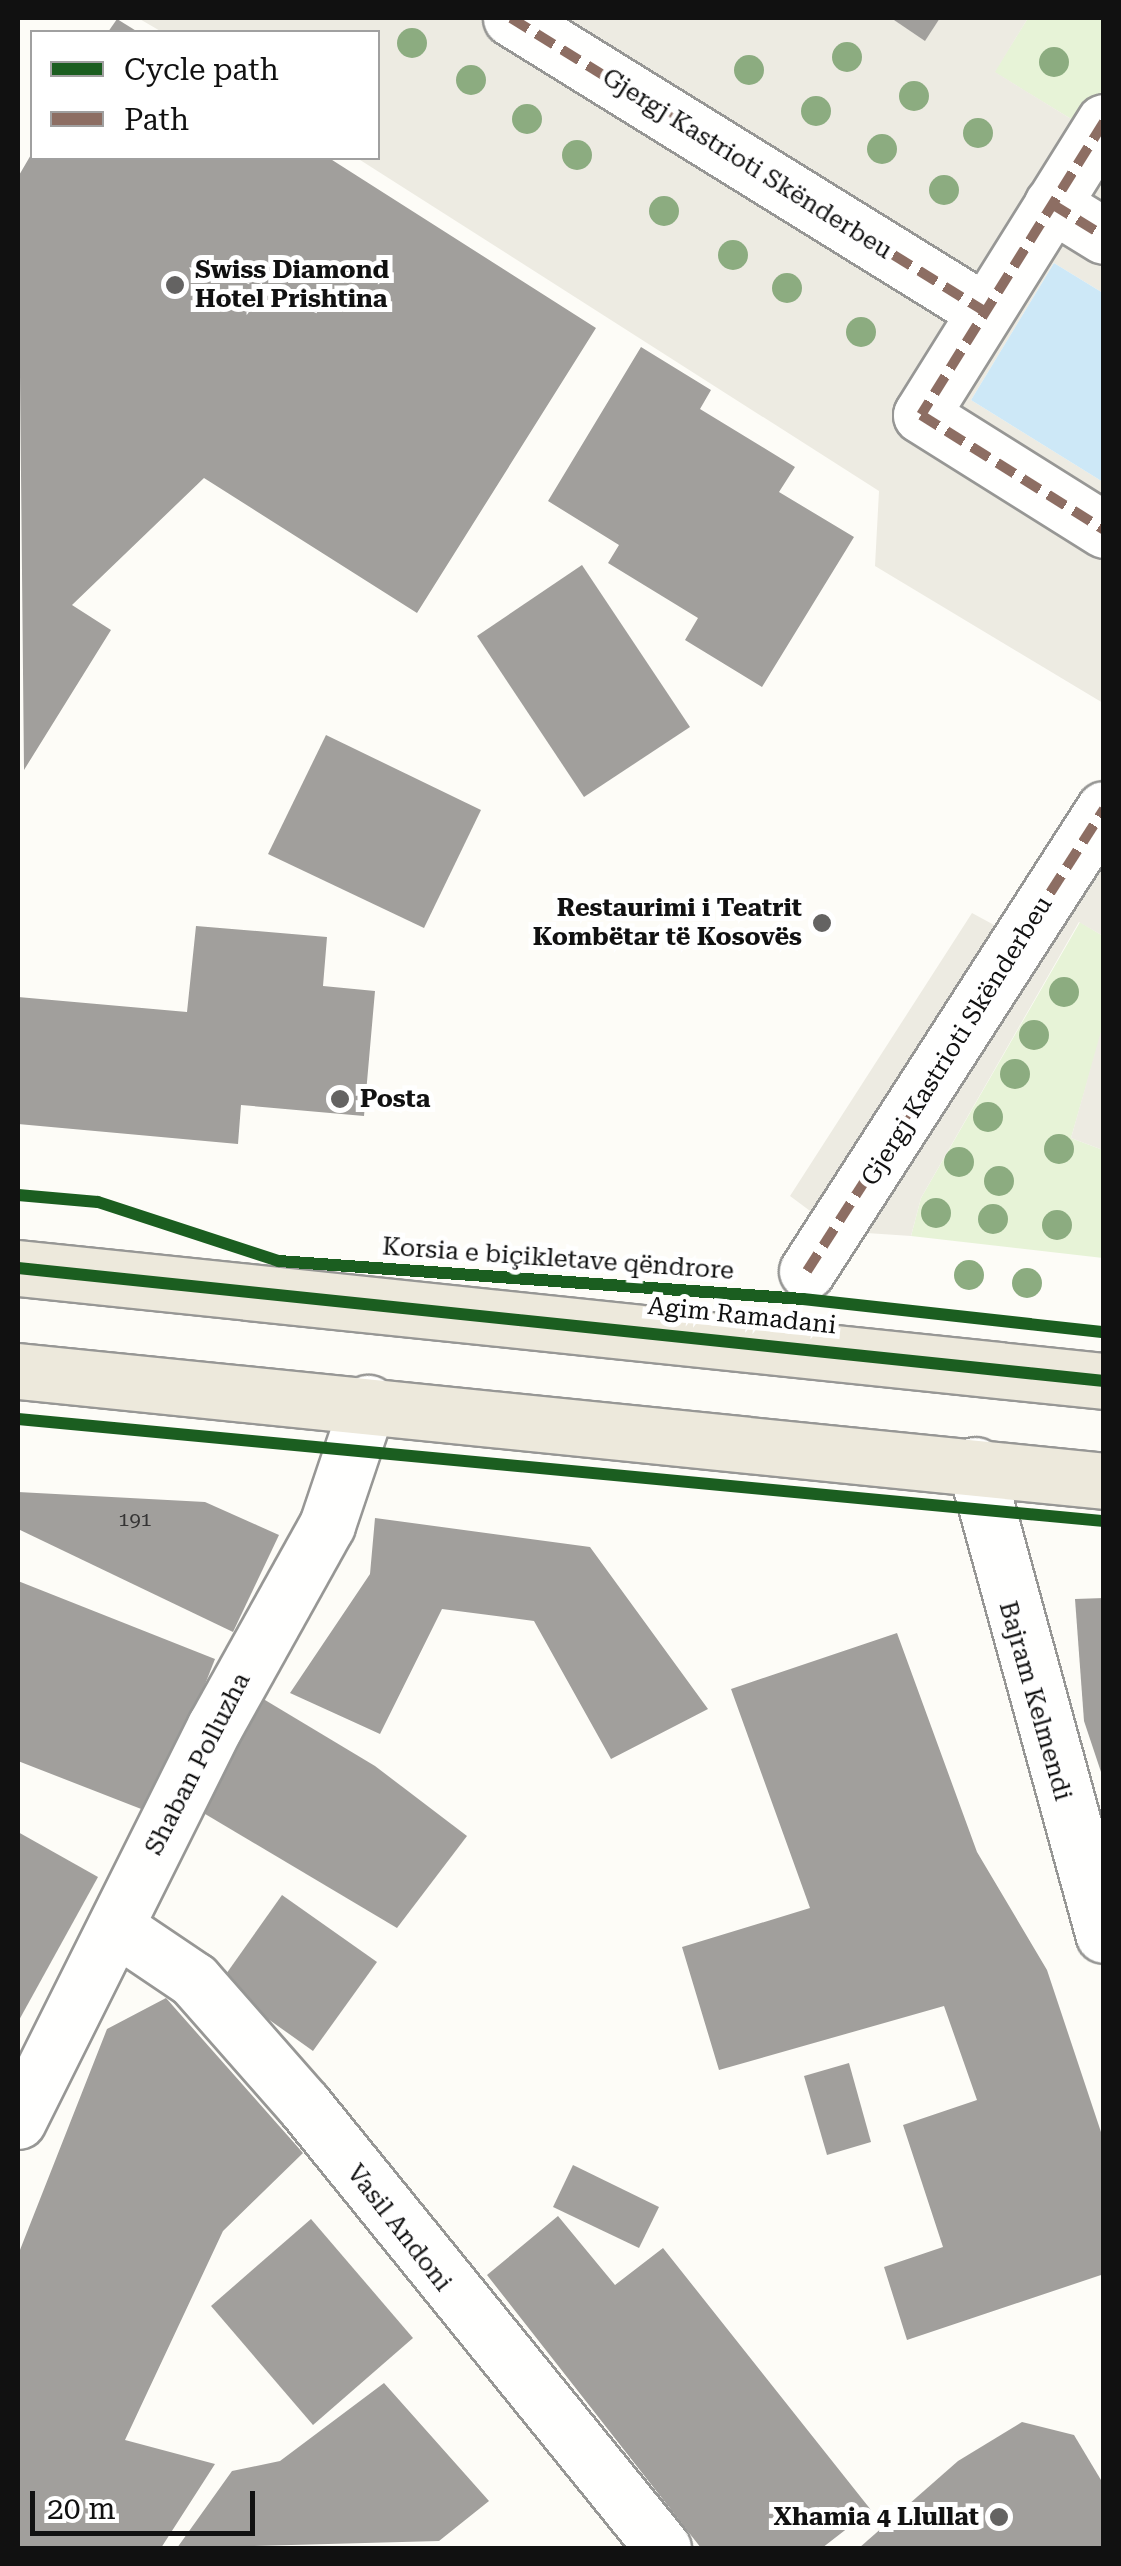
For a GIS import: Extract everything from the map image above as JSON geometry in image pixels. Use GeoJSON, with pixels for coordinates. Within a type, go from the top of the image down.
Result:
{"type":"FeatureCollection","features":[{"type":"Feature","properties":{"kind":"main road","name":"Agim Ramadani"},"geometry":{"type":"LineString","coordinates":[[18,1268],[1104,1381]]}},
{"type":"Feature","properties":{"kind":"main road"},"geometry":{"type":"LineString","coordinates":[[18,1371],[368,1403],[1104,1481]]}},
{"type":"Feature","properties":{"kind":"street","name":"Gjergj Kastrioti Skënderbeu"},"geometry":{"type":"LineString","coordinates":[[511,18],[984,311]]}},
{"type":"Feature","properties":{"kind":"street"},"geometry":{"type":"LineString","coordinates":[[1104,122],[921,415],[1104,530]]}},
{"type":"Feature","properties":{"kind":"street"},"geometry":{"type":"LineString","coordinates":[[1052,204],[1104,236]]}},
{"type":"Feature","properties":{"kind":"street","name":"Gjergj Kastrioti Skënderbeu"},"geometry":{"type":"LineString","coordinates":[[807,1271],[1104,808]]}},
{"type":"Feature","properties":{"kind":"street","name":"Shaban Polluzha"},"geometry":{"type":"LineString","coordinates":[[18,2121],[327,1525],[368,1403]]}},
{"type":"Feature","properties":{"kind":"street","name":"Bajram Kelmendi"},"geometry":{"type":"LineString","coordinates":[[975,1465],[1104,1935]]}},
{"type":"Feature","properties":{"kind":"street","name":"Vasil Andoni"},"geometry":{"type":"LineString","coordinates":[[117,1928],[194,1980],[292,2091],[663,2548]]}},
{"type":"Feature","properties":{"kind":"green space"},"geometry":{"type":"Polygon","coordinates":[[[1028,18],[1103,18],[1103,89],[1081,125],[994,72],[1028,18]]]}},
{"type":"Feature","properties":{"kind":"green space"},"geometry":{"type":"Polygon","coordinates":[[[1080,922],[1103,936],[1104,1024],[1071,1138],[1103,1150],[1103,1258],[911,1236],[921,1198],[1080,922]]]}},
{"type":"Feature","properties":{"kind":"shaded area"},"geometry":{"type":"Polygon","coordinates":[[[138,18],[891,18],[925,40],[940,18],[1028,18],[995,72],[1081,125],[1103,89],[1103,293],[1054,263],[971,400],[1103,482],[1103,703],[875,566],[879,491],[360,160],[380,160],[380,30],[159,30],[138,18]]]}},
{"type":"Feature","properties":{"kind":"shaded area"},"geometry":{"type":"Polygon","coordinates":[[[1103,779],[1103,936],[1079,922],[921,1198],[911,1236],[837,1231],[790,1196],[972,913],[1007,932],[1103,779]]]}},
{"type":"Feature","properties":{"kind":"shaded area"},"geometry":{"type":"Polygon","coordinates":[[[1103,1024],[1104,1150],[1071,1138],[1103,1024]]]}},
{"type":"Feature","properties":{"kind":"water"},"geometry":{"type":"Polygon","coordinates":[[[1054,263],[1103,293],[1103,482],[971,400],[1054,263]]]}},
{"type":"Feature","properties":{"kind":"building"},"geometry":{"type":"Polygon","coordinates":[[[891,18],[940,18],[925,41],[891,18]]]}},
{"type":"Feature","properties":{"kind":"building"},"geometry":{"type":"Polygon","coordinates":[[[117,19],[135,30],[109,30],[117,19]]]}},
{"type":"Feature","properties":{"kind":"building"},"geometry":{"type":"Polygon","coordinates":[[[30,156],[30,160],[332,160],[596,328],[417,613],[204,478],[72,605],[111,630],[24,770],[18,177],[30,156]]]}},
{"type":"Feature","properties":{"kind":"building"},"geometry":{"type":"Polygon","coordinates":[[[641,347],[711,390],[700,409],[795,467],[779,492],[854,537],[762,687],[685,640],[698,618],[608,563],[619,545],[548,501],[641,347]]]}},
{"type":"Feature","properties":{"kind":"building"},"geometry":{"type":"Polygon","coordinates":[[[582,565],[690,727],[584,797],[477,636],[582,565]]]}},
{"type":"Feature","properties":{"kind":"building"},"geometry":{"type":"Polygon","coordinates":[[[326,735],[481,810],[424,928],[268,854],[326,735]]]}},
{"type":"Feature","properties":{"kind":"building"},"geometry":{"type":"Polygon","coordinates":[[[196,926],[327,937],[323,986],[375,991],[364,1116],[241,1105],[238,1144],[18,1124],[18,997],[187,1012],[196,926]]]}},
{"type":"Feature","properties":{"kind":"building"},"geometry":{"type":"Polygon","coordinates":[[[18,1492],[205,1502],[279,1535],[233,1632],[18,1529],[18,1492]]]}},
{"type":"Feature","properties":{"kind":"building"},"geometry":{"type":"Polygon","coordinates":[[[375,1518],[590,1547],[708,1709],[611,1759],[534,1621],[442,1609],[380,1734],[290,1693],[370,1574],[375,1518]]]}},
{"type":"Feature","properties":{"kind":"building"},"geometry":{"type":"Polygon","coordinates":[[[18,1581],[215,1659],[154,1814],[18,1761],[18,1581]]]}},
{"type":"Feature","properties":{"kind":"building"},"geometry":{"type":"Polygon","coordinates":[[[1104,1598],[1103,1778],[1084,1721],[1075,1599],[1104,1598]]]}},
{"type":"Feature","properties":{"kind":"building"},"geometry":{"type":"Polygon","coordinates":[[[897,1633],[977,1852],[1047,1970],[1104,2141],[1104,2274],[907,2340],[884,2267],[943,2247],[903,2125],[977,2100],[944,2006],[719,2070],[682,1947],[810,1908],[731,1689],[897,1633]]]}},
{"type":"Feature","properties":{"kind":"building"},"geometry":{"type":"Polygon","coordinates":[[[255,1694],[375,1766],[467,1836],[397,1928],[190,1805],[255,1694]]]}},
{"type":"Feature","properties":{"kind":"building"},"geometry":{"type":"Polygon","coordinates":[[[18,1832],[98,1877],[18,2022],[18,1832]]]}},
{"type":"Feature","properties":{"kind":"building"},"geometry":{"type":"Polygon","coordinates":[[[282,1895],[377,1962],[313,2051],[219,1984],[282,1895]]]}},
{"type":"Feature","properties":{"kind":"building"},"geometry":{"type":"Polygon","coordinates":[[[166,1998],[303,2153],[223,2231],[125,2440],[215,2464],[161,2548],[18,2548],[18,2255],[107,2029],[166,1998]]]}},
{"type":"Feature","properties":{"kind":"building"},"geometry":{"type":"Polygon","coordinates":[[[849,2063],[871,2142],[827,2155],[804,2076],[849,2063]]]}},
{"type":"Feature","properties":{"kind":"building"},"geometry":{"type":"Polygon","coordinates":[[[573,2165],[659,2207],[639,2248],[553,2207],[573,2165]]]}},
{"type":"Feature","properties":{"kind":"building"},"geometry":{"type":"Polygon","coordinates":[[[558,2216],[615,2285],[663,2248],[871,2510],[822,2548],[701,2548],[487,2275],[558,2216]]]}},
{"type":"Feature","properties":{"kind":"building"},"geometry":{"type":"Polygon","coordinates":[[[311,2219],[413,2338],[313,2425],[211,2306],[311,2219]]]}},
{"type":"Feature","properties":{"kind":"building"},"geometry":{"type":"Polygon","coordinates":[[[384,2383],[489,2501],[439,2541],[177,2548],[232,2471],[280,2461],[384,2383]]]}},
{"type":"Feature","properties":{"kind":"building","name":"Xhamia 4 Llullat"},"geometry":{"type":"Polygon","coordinates":[[[1022,2422],[1074,2435],[1104,2485],[1104,2548],[859,2548],[958,2461],[1022,2422]]]}},
{"type":"Feature","properties":{"kind":"marked path"},"geometry":{"type":"LineString","coordinates":[[511,18],[984,311]]}},
{"type":"Feature","properties":{"kind":"marked path"},"geometry":{"type":"LineString","coordinates":[[1104,122],[921,415],[1104,530]]}},
{"type":"Feature","properties":{"kind":"marked path"},"geometry":{"type":"LineString","coordinates":[[1052,204],[1104,236]]}},
{"type":"Feature","properties":{"kind":"marked path"},"geometry":{"type":"LineString","coordinates":[[807,1271],[1104,809]]}},
{"type":"Feature","properties":{"kind":"cycle path","name":"Korsia e biçikletave qëndrore"},"geometry":{"type":"LineString","coordinates":[[18,1195],[98,1202],[279,1261],[803,1299],[1104,1332]]}},
{"type":"Feature","properties":{"kind":"cycle path"},"geometry":{"type":"LineString","coordinates":[[18,1268],[1104,1381]]}},
{"type":"Feature","properties":{"kind":"cycle path"},"geometry":{"type":"LineString","coordinates":[[18,1419],[1104,1521]]}},
{"type":"Feature","properties":{"kind":"place","name":"Swiss Diamond Hotel Prishtina"},"geometry":{"type":"Point","coordinates":[175,285]}},
{"type":"Feature","properties":{"kind":"place","name":"Restaurimi i Teatrit Kombëtar të Kosovës"},"geometry":{"type":"Point","coordinates":[822,923]}},
{"type":"Feature","properties":{"kind":"place","name":"Posta"},"geometry":{"type":"Point","coordinates":[340,1099]}},
{"type":"Feature","properties":{"kind":"place","name":"Xhamia 4 Llullat"},"geometry":{"type":"Point","coordinates":[999,2517]}}]}
